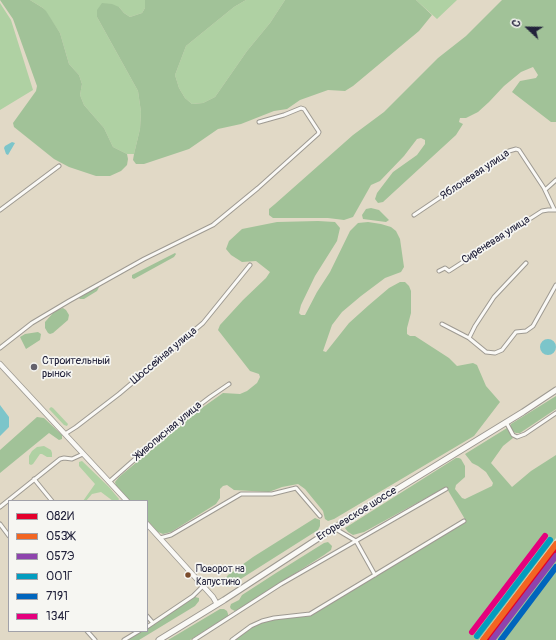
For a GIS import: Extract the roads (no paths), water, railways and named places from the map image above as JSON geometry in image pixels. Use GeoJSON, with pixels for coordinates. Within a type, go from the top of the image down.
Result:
{"type":"FeatureCollection","features":[{"type":"Feature","properties":{"kind":"main road"},"geometry":{"type":"LineString","coordinates":[[0,364],[125,500]]}},
{"type":"Feature","properties":{"kind":"main road","name":"Егорьевское шоссе"},"geometry":{"type":"LineString","coordinates":[[159,640],[334,528],[556,390]]}},
{"type":"Feature","properties":{"kind":"main road"},"geometry":{"type":"LineString","coordinates":[[148,525],[213,597],[217,604]]}},
{"type":"Feature","properties":{"kind":"street"},"geometry":{"type":"LineString","coordinates":[[0,348],[32,323],[75,297],[125,269],[213,225],[263,183],[319,132],[304,109],[301,108],[284,115],[259,122]]}},
{"type":"Feature","properties":{"kind":"street","name":"Яблоневая улица"},"geometry":{"type":"LineString","coordinates":[[414,215],[512,150],[519,150],[545,190],[555,210]]}},
{"type":"Feature","properties":{"kind":"street"},"geometry":{"type":"LineString","coordinates":[[0,210],[59,166]]}},
{"type":"Feature","properties":{"kind":"street"},"geometry":{"type":"LineString","coordinates":[[545,190],[556,180]]}},
{"type":"Feature","properties":{"kind":"street","name":"Сиреневая улица"},"geometry":{"type":"LineString","coordinates":[[439,271],[445,268],[449,271],[542,211],[555,210]]}},
{"type":"Feature","properties":{"kind":"street"},"geometry":{"type":"LineString","coordinates":[[469,338],[494,297],[526,263]]}},
{"type":"Feature","properties":{"kind":"street","name":"Шоссейная улица"},"geometry":{"type":"LineString","coordinates":[[65,434],[119,394],[203,323],[250,265]]}},
{"type":"Feature","properties":{"kind":"street"},"geometry":{"type":"LineString","coordinates":[[442,324],[469,338],[486,352],[495,353],[502,350],[516,332],[526,331],[533,326],[556,285]]}},
{"type":"Feature","properties":{"kind":"street","name":"Живописная улица"},"geometry":{"type":"LineString","coordinates":[[109,482],[176,423],[210,396],[229,384]]}},
{"type":"Feature","properties":{"kind":"street"},"geometry":{"type":"LineString","coordinates":[[506,422],[512,435],[518,437],[525,434],[556,413]]}},
{"type":"Feature","properties":{"kind":"street"},"geometry":{"type":"LineString","coordinates":[[8,500],[60,459],[72,459],[84,454]]}},
{"type":"Feature","properties":{"kind":"street"},"geometry":{"type":"LineString","coordinates":[[34,479],[51,500]]}},
{"type":"Feature","properties":{"kind":"street"},"geometry":{"type":"LineString","coordinates":[[160,538],[171,535],[241,494],[272,494],[296,488],[320,516]]}},
{"type":"Feature","properties":{"kind":"street"},"geometry":{"type":"LineString","coordinates":[[194,640],[281,584],[446,489]]}},
{"type":"Feature","properties":{"kind":"street"},"geometry":{"type":"LineString","coordinates":[[0,507],[8,500]]}},
{"type":"Feature","properties":{"kind":"street"},"geometry":{"type":"LineString","coordinates":[[232,640],[251,626],[262,621],[274,618],[310,614],[464,521]]}},
{"type":"Feature","properties":{"kind":"street"},"geometry":{"type":"LineString","coordinates":[[0,524],[8,535]]}},
{"type":"Feature","properties":{"kind":"street"},"geometry":{"type":"LineString","coordinates":[[334,528],[356,541],[375,575]]}},
{"type":"Feature","properties":{"kind":"street"},"geometry":{"type":"LineString","coordinates":[[148,626],[193,596],[203,586]]}},
{"type":"Feature","properties":{"kind":"street"},"geometry":{"type":"LineString","coordinates":[[148,617],[153,623]]}},
{"type":"Feature","properties":{"kind":"street"},"geometry":{"type":"LineString","coordinates":[[88,632],[95,640]]}},
{"type":"Feature","properties":{"kind":"street"},"geometry":{"type":"LineString","coordinates":[[124,640],[137,632]]}},
{"type":"Feature","properties":{"kind":"water"},"geometry":{"type":"Polygon","coordinates":[[[12,142],[15,143],[8,155],[6,154],[4,148],[12,142]]]}},
{"type":"Feature","properties":{"kind":"water"},"geometry":{"type":"Polygon","coordinates":[[[548,339],[555,344],[556,347],[551,354],[548,355],[541,350],[540,347],[545,340],[548,339]]]}},
{"type":"Feature","properties":{"kind":"water"},"geometry":{"type":"Polygon","coordinates":[[[0,405],[9,417],[9,427],[0,436],[0,405]]]}},
{"type":"Feature","properties":{"kind":"place","name":"Строительный рынок"},"geometry":{"type":"Point","coordinates":[34,367]}},
{"type":"Feature","properties":{"kind":"place","name":"Поворот на Капустино"},"geometry":{"type":"Point","coordinates":[188,575]}}]}
